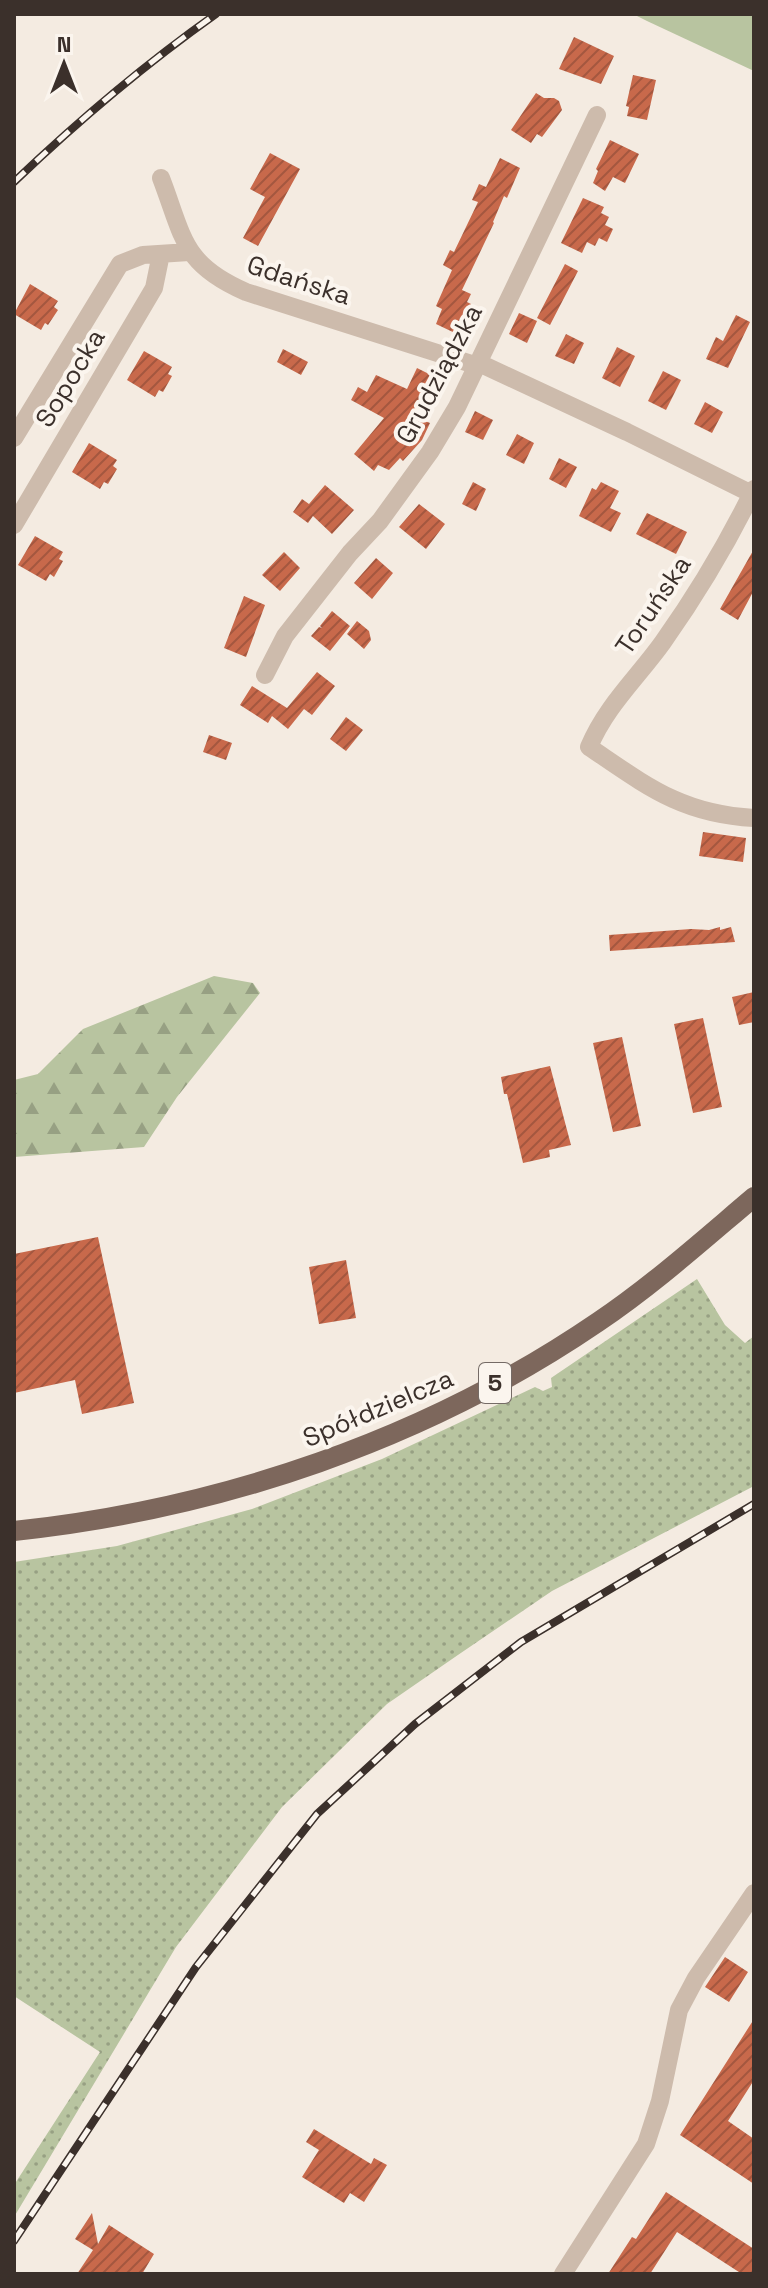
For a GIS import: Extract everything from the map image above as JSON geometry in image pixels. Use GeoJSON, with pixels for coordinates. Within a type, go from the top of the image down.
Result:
{"type":"FeatureCollection","features":[{"type":"Feature","properties":{"kind":"main road","name":"Spółdzielcza"},"geometry":{"type":"LineString","coordinates":[[14,1531],[79,1522],[195,1499],[318,1464],[387,1437],[487,1388],[584,1332],[754,1197]]}},
{"type":"Feature","properties":{"kind":"street","name":"Grudziądzka"},"geometry":{"type":"LineString","coordinates":[[265,675],[285,636],[350,553],[380,521],[430,452],[478,364],[597,115]]}},
{"type":"Feature","properties":{"kind":"street","name":"Gdańska"},"geometry":{"type":"LineString","coordinates":[[161,178],[189,252],[213,276],[246,292],[478,364],[753,493]]}},
{"type":"Feature","properties":{"kind":"street","name":"Sopocka"},"geometry":{"type":"LineString","coordinates":[[14,438],[114,271],[127,260],[189,252]]}},
{"type":"Feature","properties":{"kind":"street","name":"Sopocka"},"geometry":{"type":"LineString","coordinates":[[14,525],[154,288],[161,254]]}},
{"type":"Feature","properties":{"kind":"street","name":"Toruńska"},"geometry":{"type":"LineString","coordinates":[[753,493],[708,573],[662,642],[599,722],[589,747],[652,790],[689,806],[714,814],[754,818]]}},
{"type":"Feature","properties":{"kind":"street"},"geometry":{"type":"LineString","coordinates":[[563,2274],[646,2144],[660,2101],[679,2010],[696,1978],[754,1893]]}},
{"type":"Feature","properties":{"kind":"green space"},"geometry":{"type":"Polygon","coordinates":[[[633,14],[754,14],[754,71],[647,21],[633,14]]]}},
{"type":"Feature","properties":{"kind":"green space"},"geometry":{"type":"Polygon","coordinates":[[[214,976],[253,983],[260,993],[177,1097],[144,1147],[14,1157],[14,1080],[38,1074],[83,1029],[214,976]]]}},
{"type":"Feature","properties":{"kind":"green space"},"geometry":{"type":"Polygon","coordinates":[[[697,1279],[725,1325],[745,1343],[754,1336],[754,1486],[552,1591],[387,1704],[282,1807],[176,1947],[14,2217],[14,2185],[100,2052],[14,1996],[14,1562],[117,1546],[252,1509],[382,1459],[535,1387],[543,1391],[552,1387],[551,1378],[697,1279]]]}},
{"type":"Feature","properties":{"kind":"building"},"geometry":{"type":"Polygon","coordinates":[[[574,37],[614,56],[601,84],[559,69],[574,37]]]}},
{"type":"Feature","properties":{"kind":"building"},"geometry":{"type":"Polygon","coordinates":[[[633,75],[656,80],[647,120],[627,116],[629,107],[626,106],[633,75]]]}},
{"type":"Feature","properties":{"kind":"building"},"geometry":{"type":"Polygon","coordinates":[[[536,93],[559,101],[562,110],[542,137],[537,134],[531,143],[511,130],[536,93]]]}},
{"type":"Feature","properties":{"kind":"building"},"geometry":{"type":"Polygon","coordinates":[[[610,140],[639,154],[625,183],[613,177],[605,191],[593,183],[610,140]]]}},
{"type":"Feature","properties":{"kind":"building"},"geometry":{"type":"Polygon","coordinates":[[[270,153],[300,169],[258,246],[243,238],[265,197],[250,189],[270,153]]]}},
{"type":"Feature","properties":{"kind":"building"},"geometry":{"type":"Polygon","coordinates":[[[500,158],[520,168],[507,198],[504,196],[462,290],[471,294],[467,302],[471,304],[457,334],[436,324],[442,309],[436,306],[452,270],[443,265],[450,250],[454,252],[478,202],[472,200],[479,184],[486,187],[500,158]]]}},
{"type":"Feature","properties":{"kind":"building"},"geometry":{"type":"Polygon","coordinates":[[[583,198],[604,207],[601,213],[609,217],[605,225],[613,229],[607,242],[599,238],[595,246],[587,242],[582,253],[561,243],[583,198]]]}},
{"type":"Feature","properties":{"kind":"building"},"geometry":{"type":"Polygon","coordinates":[[[565,264],[578,271],[550,325],[537,318],[565,264]]]}},
{"type":"Feature","properties":{"kind":"building"},"geometry":{"type":"Polygon","coordinates":[[[30,284],[58,301],[54,307],[58,310],[41,330],[14,314],[30,284]]]}},
{"type":"Feature","properties":{"kind":"building"},"geometry":{"type":"Polygon","coordinates":[[[519,313],[537,321],[527,343],[509,334],[519,313]]]}},
{"type":"Feature","properties":{"kind":"building"},"geometry":{"type":"Polygon","coordinates":[[[736,315],[750,322],[728,368],[706,359],[716,337],[723,341],[736,315]]]}},
{"type":"Feature","properties":{"kind":"building"},"geometry":{"type":"Polygon","coordinates":[[[566,334],[584,343],[574,364],[555,356],[566,334]]]}},
{"type":"Feature","properties":{"kind":"building"},"geometry":{"type":"Polygon","coordinates":[[[617,347],[635,356],[620,387],[602,378],[617,347]]]}},
{"type":"Feature","properties":{"kind":"building"},"geometry":{"type":"Polygon","coordinates":[[[283,349],[308,362],[301,375],[277,362],[283,349]]]}},
{"type":"Feature","properties":{"kind":"building"},"geometry":{"type":"Polygon","coordinates":[[[144,351],[172,367],[168,374],[172,376],[163,392],[159,390],[155,397],[127,380],[144,351]]]}},
{"type":"Feature","properties":{"kind":"building"},"geometry":{"type":"Polygon","coordinates":[[[417,368],[437,378],[418,418],[430,423],[422,440],[403,461],[400,458],[389,470],[378,465],[374,471],[354,454],[384,418],[351,400],[358,387],[367,392],[376,375],[407,389],[417,368]]]}},
{"type":"Feature","properties":{"kind":"building"},"geometry":{"type":"Polygon","coordinates":[[[663,371],[681,380],[666,410],[648,401],[663,371]]]}},
{"type":"Feature","properties":{"kind":"building"},"geometry":{"type":"Polygon","coordinates":[[[705,402],[723,412],[712,433],[694,424],[705,402]]]}},
{"type":"Feature","properties":{"kind":"building"},"geometry":{"type":"Polygon","coordinates":[[[475,411],[493,420],[483,440],[465,432],[475,411]]]}},
{"type":"Feature","properties":{"kind":"building"},"geometry":{"type":"Polygon","coordinates":[[[517,434],[534,443],[524,464],[506,455],[517,434]]]}},
{"type":"Feature","properties":{"kind":"building"},"geometry":{"type":"Polygon","coordinates":[[[89,443],[117,460],[113,466],[117,469],[108,484],[104,482],[100,489],[72,472],[89,443]]]}},
{"type":"Feature","properties":{"kind":"building"},"geometry":{"type":"Polygon","coordinates":[[[559,458],[577,467],[566,488],[549,479],[559,458]]]}},
{"type":"Feature","properties":{"kind":"building"},"geometry":{"type":"Polygon","coordinates":[[[473,482],[486,489],[476,511],[462,504],[473,482]]]}},
{"type":"Feature","properties":{"kind":"building"},"geometry":{"type":"Polygon","coordinates":[[[601,482],[619,491],[610,508],[621,513],[611,532],[579,516],[592,488],[596,490],[601,482]]]}},
{"type":"Feature","properties":{"kind":"building"},"geometry":{"type":"Polygon","coordinates":[[[325,485],[354,510],[332,534],[313,516],[308,523],[293,512],[302,499],[309,504],[325,485]]]}},
{"type":"Feature","properties":{"kind":"building"},"geometry":{"type":"Polygon","coordinates":[[[419,504],[445,524],[426,549],[399,527],[419,504]]]}},
{"type":"Feature","properties":{"kind":"building"},"geometry":{"type":"Polygon","coordinates":[[[647,513],[687,532],[676,554],[636,534],[647,513]]]}},
{"type":"Feature","properties":{"kind":"building"},"geometry":{"type":"Polygon","coordinates":[[[35,536],[63,552],[59,559],[63,561],[54,577],[50,574],[46,581],[18,565],[35,536]]]}},
{"type":"Feature","properties":{"kind":"building"},"geometry":{"type":"Polygon","coordinates":[[[754,549],[754,590],[738,620],[720,609],[754,549]]]}},
{"type":"Feature","properties":{"kind":"building"},"geometry":{"type":"Polygon","coordinates":[[[284,552],[300,568],[280,591],[262,575],[284,552]]]}},
{"type":"Feature","properties":{"kind":"building"},"geometry":{"type":"Polygon","coordinates":[[[376,558],[393,573],[372,599],[354,583],[376,558]]]}},
{"type":"Feature","properties":{"kind":"building"},"geometry":{"type":"Polygon","coordinates":[[[244,596],[265,605],[246,657],[224,648],[244,596]]]}},
{"type":"Feature","properties":{"kind":"building"},"geometry":{"type":"Polygon","coordinates":[[[332,611],[350,626],[330,651],[311,636],[319,627],[322,628],[320,626],[332,611]]]}},
{"type":"Feature","properties":{"kind":"building"},"geometry":{"type":"Polygon","coordinates":[[[357,621],[369,631],[371,640],[364,649],[347,634],[357,621]]]}},
{"type":"Feature","properties":{"kind":"building"},"geometry":{"type":"Polygon","coordinates":[[[317,672],[335,686],[312,715],[304,709],[288,729],[272,716],[268,723],[240,705],[252,686],[287,708],[317,672]]]}},
{"type":"Feature","properties":{"kind":"building"},"geometry":{"type":"Polygon","coordinates":[[[346,717],[363,730],[346,751],[330,739],[346,717]]]}},
{"type":"Feature","properties":{"kind":"building"},"geometry":{"type":"Polygon","coordinates":[[[209,735],[232,743],[226,760],[203,752],[209,735]]]}},
{"type":"Feature","properties":{"kind":"building"},"geometry":{"type":"Polygon","coordinates":[[[703,832],[746,838],[743,862],[699,856],[703,832]]]}},
{"type":"Feature","properties":{"kind":"building"},"geometry":{"type":"Polygon","coordinates":[[[720,927],[720,930],[731,927],[735,942],[610,951],[609,935],[720,927]]]}},
{"type":"Feature","properties":{"kind":"building"},"geometry":{"type":"Polygon","coordinates":[[[754,992],[754,1022],[739,1025],[732,997],[754,992]]]}},
{"type":"Feature","properties":{"kind":"building"},"geometry":{"type":"Polygon","coordinates":[[[703,1018],[722,1107],[693,1113],[674,1024],[703,1018]]]}},
{"type":"Feature","properties":{"kind":"building"},"geometry":{"type":"Polygon","coordinates":[[[622,1037],[641,1126],[613,1132],[593,1043],[622,1037]]]}},
{"type":"Feature","properties":{"kind":"building"},"geometry":{"type":"Polygon","coordinates":[[[550,1066],[571,1145],[549,1150],[550,1157],[523,1163],[501,1077],[550,1066]]]}},
{"type":"Feature","properties":{"kind":"building"},"geometry":{"type":"Polygon","coordinates":[[[98,1237],[134,1403],[82,1414],[75,1380],[14,1393],[14,1254],[98,1237]]]}},
{"type":"Feature","properties":{"kind":"building"},"geometry":{"type":"Polygon","coordinates":[[[346,1260],[356,1318],[319,1324],[309,1267],[346,1260]]]}},
{"type":"Feature","properties":{"kind":"building"},"geometry":{"type":"Polygon","coordinates":[[[725,1957],[748,1972],[729,2002],[705,1987],[725,1957]]]}},
{"type":"Feature","properties":{"kind":"building"},"geometry":{"type":"Polygon","coordinates":[[[754,2019],[754,2080],[728,2121],[754,2139],[754,2184],[680,2135],[754,2019]]]}},
{"type":"Feature","properties":{"kind":"building"},"geometry":{"type":"Polygon","coordinates":[[[314,2129],[371,2164],[374,2158],[387,2165],[364,2202],[350,2193],[344,2203],[302,2177],[319,2150],[306,2142],[314,2129]]]}},
{"type":"Feature","properties":{"kind":"building"},"geometry":{"type":"Polygon","coordinates":[[[666,2192],[754,2249],[754,2274],[742,2274],[677,2232],[650,2274],[608,2274],[632,2237],[636,2239],[666,2192]]]}},
{"type":"Feature","properties":{"kind":"building"},"geometry":{"type":"Polygon","coordinates":[[[92,2213],[98,2244],[109,2225],[154,2254],[142,2274],[77,2274],[93,2250],[75,2239],[92,2213]]]}},
{"type":"Feature","properties":{"kind":"railway"},"geometry":{"type":"LineString","coordinates":[[14,182],[112,94],[216,14]]}},
{"type":"Feature","properties":{"kind":"railway"},"geometry":{"type":"LineString","coordinates":[[14,2241],[196,1967],[317,1814],[415,1724],[521,1642],[754,1504]]}}]}
